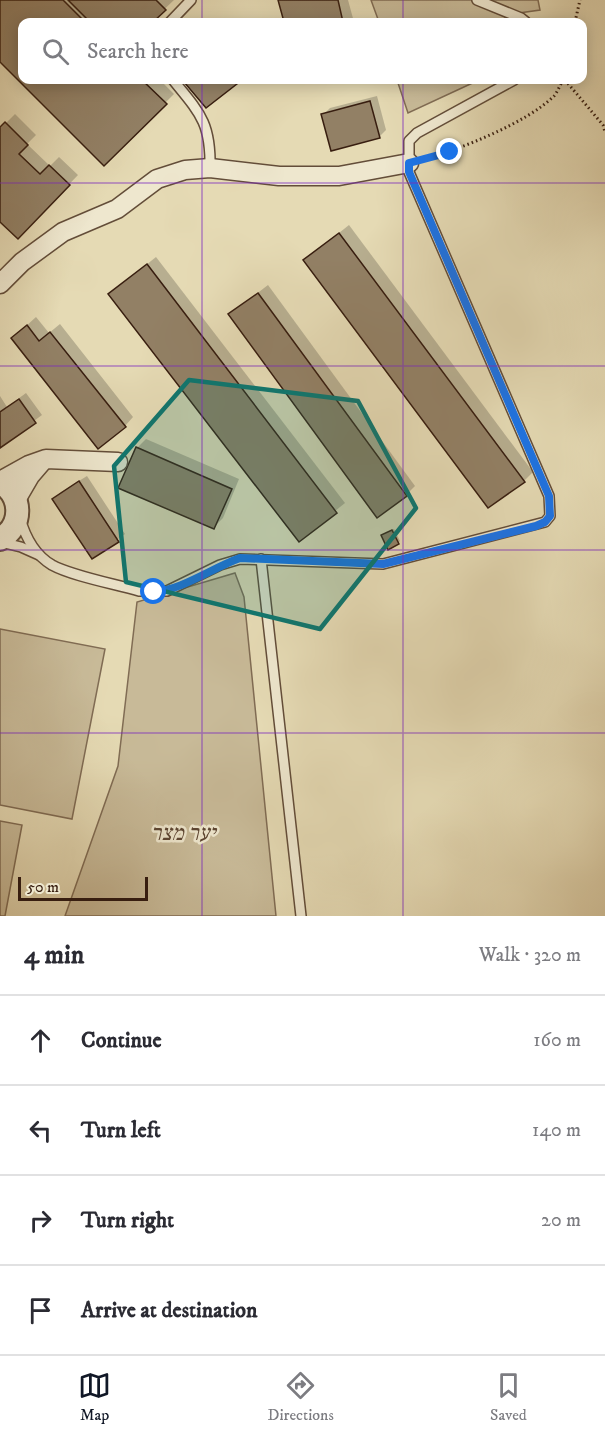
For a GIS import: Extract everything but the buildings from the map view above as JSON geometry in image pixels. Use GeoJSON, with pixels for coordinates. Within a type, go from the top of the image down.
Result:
{"type":"FeatureCollection","features":[{"type":"Feature","properties":{"kind":"street"},"geometry":{"type":"LineString","coordinates":[[0,284],[22,262],[63,232],[117,209],[157,179],[185,170],[210,168],[279,176],[339,176],[409,163]]}},
{"type":"Feature","properties":{"kind":"street"},"geometry":{"type":"LineString","coordinates":[[0,541],[14,525],[17,505],[36,468],[46,459]]}},
{"type":"Feature","properties":{"kind":"street"},"geometry":{"type":"LineString","coordinates":[[17,505],[6,486],[0,482],[29,465],[46,459],[118,462]]}},
{"type":"Feature","properties":{"kind":"lane"},"geometry":{"type":"LineString","coordinates":[[174,18],[191,0]]}},
{"type":"Feature","properties":{"kind":"lane"},"geometry":{"type":"LineString","coordinates":[[477,0],[521,18]]}},
{"type":"Feature","properties":{"kind":"lane"},"geometry":{"type":"LineString","coordinates":[[176,84],[198,110],[207,129],[210,143],[210,168]]}},
{"type":"Feature","properties":{"kind":"lane"},"geometry":{"type":"LineString","coordinates":[[17,505],[26,537],[51,565],[139,591],[154,592],[167,591],[220,565],[240,558],[383,564],[545,522],[550,516],[549,496],[409,172],[409,141],[417,133],[507,84]]}},
{"type":"Feature","properties":{"kind":"lane"},"geometry":{"type":"LineString","coordinates":[[0,541],[41,556]]}},
{"type":"Feature","properties":{"kind":"lane"},"geometry":{"type":"LineString","coordinates":[[261,559],[301,916]]}},
{"type":"Feature","properties":{"kind":"path"},"geometry":{"type":"LineString","coordinates":[[576,18],[580,0]]}},
{"type":"Feature","properties":{"kind":"path"},"geometry":{"type":"LineString","coordinates":[[409,163],[450,152],[493,134],[555,95],[562,84]]}},
{"type":"Feature","properties":{"kind":"path"},"geometry":{"type":"LineString","coordinates":[[567,84],[603,125],[605,132]]}},
{"type":"Feature","properties":{"kind":"highlighted area"},"geometry":{"type":"Polygon","coordinates":[[[189,380],[358,401],[416,508],[320,629],[126,582],[114,466],[189,380]]]}},
{"type":"Feature","properties":{"kind":"green space"},"geometry":{"type":"Polygon","coordinates":[[[371,0],[538,0],[540,10],[505,15],[505,18],[378,18],[371,0]]]}},
{"type":"Feature","properties":{"kind":"green space"},"geometry":{"type":"Polygon","coordinates":[[[398,84],[470,84],[408,113],[398,84]]]}},
{"type":"Feature","properties":{"kind":"green space","name":"יער מצר"},"geometry":{"type":"Polygon","coordinates":[[[235,573],[244,597],[276,916],[65,916],[118,766],[137,602],[235,573]]]}},
{"type":"Feature","properties":{"kind":"green space"},"geometry":{"type":"Polygon","coordinates":[[[0,629],[105,649],[72,819],[0,805],[0,629]]]}},
{"type":"Feature","properties":{"kind":"green space"},"geometry":{"type":"Polygon","coordinates":[[[0,821],[22,825],[5,916],[0,916],[0,821]]]}},
{"type":"Feature","properties":{"kind":"route"},"geometry":{"type":"LineString","coordinates":[[154,592],[167,591],[220,565],[240,558],[383,564],[536,526],[545,522],[550,516],[549,496],[409,172],[409,163],[450,152]]}}]}
